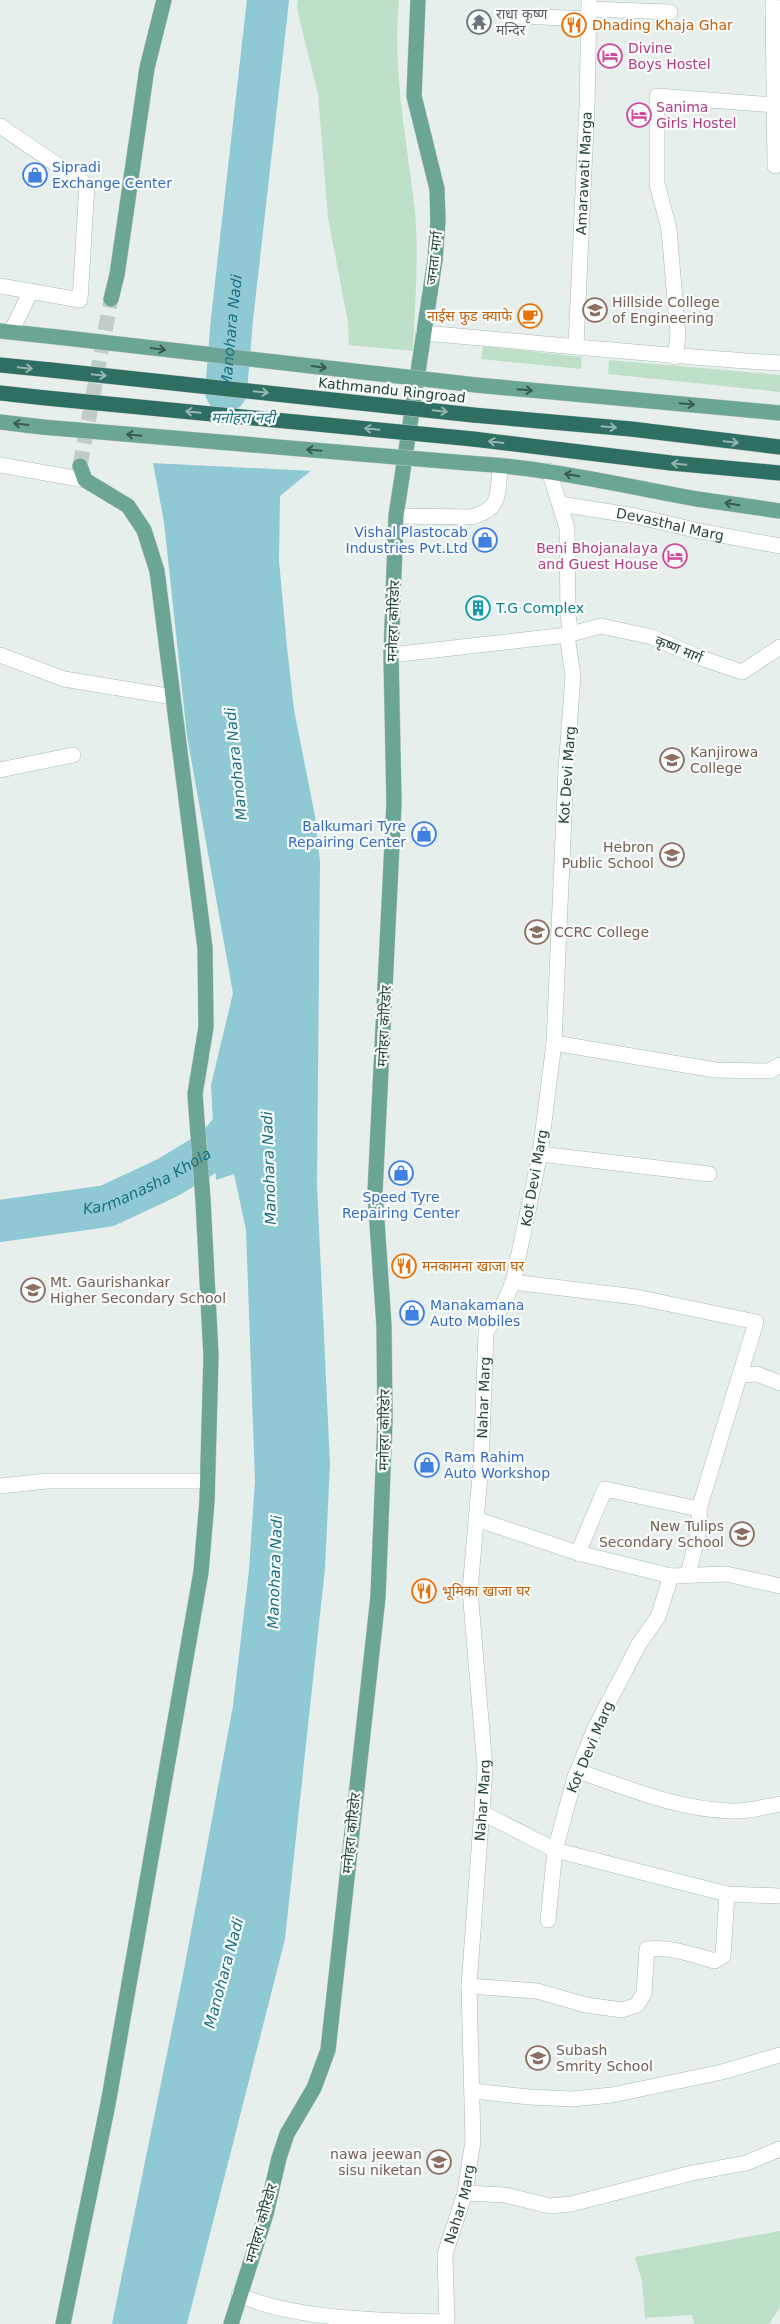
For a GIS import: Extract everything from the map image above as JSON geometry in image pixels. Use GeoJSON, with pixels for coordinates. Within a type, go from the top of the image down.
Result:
{"type":"FeatureCollection","features":[{"type":"Feature","properties":{"kind":"highway","name":"Kathmandu Ringroad"},"geometry":{"type":"LineString","coordinates":[[0,365],[473,415],[631,429],[780,447]]}},
{"type":"Feature","properties":{"kind":"highway"},"geometry":{"type":"LineString","coordinates":[[0,393],[473,439],[672,464],[780,474]]}},
{"type":"Feature","properties":{"kind":"main road"},"geometry":{"type":"LineString","coordinates":[[111,299],[117,274],[147,68],[164,0]]}},
{"type":"Feature","properties":{"kind":"main road","name":"जनता मार्ग"},"geometry":{"type":"LineString","coordinates":[[396,516],[434,260],[438,220],[437,189],[414,96],[418,0]]}},
{"type":"Feature","properties":{"kind":"main road"},"geometry":{"type":"LineString","coordinates":[[5,331],[476,385],[780,413]]}},
{"type":"Feature","properties":{"kind":"main road"},"geometry":{"type":"LineString","coordinates":[[0,422],[500,465],[549,471],[696,499],[780,511]]}},
{"type":"Feature","properties":{"kind":"main road"},"geometry":{"type":"LineString","coordinates":[[63,2324],[108,2104],[200,1572],[207,1482],[211,1356],[203,1200],[195,1094],[206,1027],[205,948],[157,571],[144,530],[128,506],[82,473]]}},
{"type":"Feature","properties":{"kind":"main road","name":"मनोहरा कोरिडोर"},"geometry":{"type":"LineString","coordinates":[[231,2324],[266,2214],[279,2158],[287,2134],[314,2088],[328,2050],[378,1598],[385,1420],[384,1326],[375,1192],[394,804],[391,655],[396,516]]}},
{"type":"Feature","properties":{"kind":"street"},"geometry":{"type":"LineString","coordinates":[[772,1],[775,166]]}},
{"type":"Feature","properties":{"kind":"street"},"geometry":{"type":"LineString","coordinates":[[519,16],[589,9],[670,12]]}},
{"type":"Feature","properties":{"kind":"street","name":"Amarawati Marga"},"geometry":{"type":"LineString","coordinates":[[576,345],[589,9]]}},
{"type":"Feature","properties":{"kind":"street"},"geometry":{"type":"LineString","coordinates":[[675,357],[678,336],[669,229],[657,184],[657,96],[775,106]]}},
{"type":"Feature","properties":{"kind":"street"},"geometry":{"type":"LineString","coordinates":[[0,126],[87,185],[80,300],[0,286]]}},
{"type":"Feature","properties":{"kind":"street"},"geometry":{"type":"LineString","coordinates":[[5,331],[31,292]]}},
{"type":"Feature","properties":{"kind":"street"},"geometry":{"type":"LineString","coordinates":[[423,333],[576,345],[675,357],[780,364]]}},
{"type":"Feature","properties":{"kind":"street"},"geometry":{"type":"LineString","coordinates":[[396,516],[479,516],[488,511],[498,495],[500,465]]}},
{"type":"Feature","properties":{"kind":"street"},"geometry":{"type":"LineString","coordinates":[[0,466],[82,473]]}},
{"type":"Feature","properties":{"kind":"street","name":"Kot Devi Marg"},"geometry":{"type":"LineString","coordinates":[[513,1282],[540,1154],[554,1043],[566,770],[574,676],[568,616],[567,528],[549,471]]}},
{"type":"Feature","properties":{"kind":"street","name":"Devasthal Marg"},"geometry":{"type":"LineString","coordinates":[[560,504],[636,516],[699,531],[780,546]]}},
{"type":"Feature","properties":{"kind":"street","name":"कृष्ण मार्ग"},"geometry":{"type":"LineString","coordinates":[[569,635],[601,626],[652,638],[742,672],[780,647]]}},
{"type":"Feature","properties":{"kind":"street"},"geometry":{"type":"LineString","coordinates":[[391,655],[569,635]]}},
{"type":"Feature","properties":{"kind":"street"},"geometry":{"type":"LineString","coordinates":[[0,655],[64,679],[173,697]]}},
{"type":"Feature","properties":{"kind":"street"},"geometry":{"type":"LineString","coordinates":[[0,770],[73,755]]}},
{"type":"Feature","properties":{"kind":"street"},"geometry":{"type":"LineString","coordinates":[[554,1043],[715,1070],[770,1071],[780,1065]]}},
{"type":"Feature","properties":{"kind":"street"},"geometry":{"type":"LineString","coordinates":[[540,1154],[709,1174]]}},
{"type":"Feature","properties":{"kind":"street"},"geometry":{"type":"LineString","coordinates":[[513,1282],[636,1297],[756,1322],[699,1509],[700,1525],[688,1575]]}},
{"type":"Feature","properties":{"kind":"street","name":"Nahar Marg"},"geometry":{"type":"LineString","coordinates":[[446,2323],[445,2254],[465,2192],[473,2140],[469,1986],[485,1768],[470,1590],[482,1446],[486,1332],[505,1301],[513,1282]]}},
{"type":"Feature","properties":{"kind":"street"},"geometry":{"type":"LineString","coordinates":[[741,1376],[757,1374],[780,1383]]}},
{"type":"Feature","properties":{"kind":"street"},"geometry":{"type":"LineString","coordinates":[[0,1486],[46,1482],[207,1482]]}},
{"type":"Feature","properties":{"kind":"street"},"geometry":{"type":"LineString","coordinates":[[578,1553],[605,1488],[699,1509]]}},
{"type":"Feature","properties":{"kind":"street"},"geometry":{"type":"LineString","coordinates":[[476,1520],[578,1553],[672,1576],[726,1574],[780,1586]]}},
{"type":"Feature","properties":{"kind":"street","name":"Kot Devi Marg"},"geometry":{"type":"LineString","coordinates":[[548,1920],[555,1850],[578,1771],[595,1728],[639,1644],[658,1617],[672,1576]]}},
{"type":"Feature","properties":{"kind":"street"},"geometry":{"type":"LineString","coordinates":[[578,1771],[642,1794],[689,1806],[732,1811],[780,1804]]}},
{"type":"Feature","properties":{"kind":"street"},"geometry":{"type":"LineString","coordinates":[[483,1813],[555,1850],[727,1894],[780,1896]]}},
{"type":"Feature","properties":{"kind":"street"},"geometry":{"type":"LineString","coordinates":[[469,1986],[537,1991],[586,2004],[622,2010],[637,2005],[644,1993],[647,1949],[658,1947],[715,1961],[723,1956],[727,1894]]}},
{"type":"Feature","properties":{"kind":"street"},"geometry":{"type":"LineString","coordinates":[[472,2091],[572,2099],[612,2095],[722,2072],[780,2055]]}},
{"type":"Feature","properties":{"kind":"street"},"geometry":{"type":"LineString","coordinates":[[465,2192],[505,2195],[550,2206],[571,2204],[692,2173],[746,2163],[780,2149]]}},
{"type":"Feature","properties":{"kind":"street"},"geometry":{"type":"LineString","coordinates":[[239,2296],[262,2305],[340,2317],[446,2323]]}},
{"type":"Feature","properties":{"kind":"green space"},"geometry":{"type":"Polygon","coordinates":[[[298,0],[399,0],[397,54],[415,211],[417,246],[413,351],[349,345],[348,322],[328,218],[318,94],[297,9],[298,0]]]}},
{"type":"Feature","properties":{"kind":"green space"},"geometry":{"type":"Polygon","coordinates":[[[483,346],[582,357],[581,369],[481,359],[483,346]]]}},
{"type":"Feature","properties":{"kind":"green space"},"geometry":{"type":"Polygon","coordinates":[[[609,360],[780,375],[780,392],[608,374],[609,360]]]}},
{"type":"Feature","properties":{"kind":"green space"},"geometry":{"type":"Polygon","coordinates":[[[780,2231],[780,2307],[769,2324],[694,2324],[692,2315],[645,2318],[642,2281],[635,2257],[780,2231]]]}},
{"type":"Feature","properties":{"kind":"water","name":"मनोहरा नदी"},"geometry":{"type":"Polygon","coordinates":[[[172,327],[340,447],[280,496],[279,561],[294,710],[315,816],[320,862],[317,1186],[330,1464],[325,1568],[285,1939],[187,2324],[112,2324],[183,1975],[233,1706],[249,1570],[255,1481],[246,1230],[234,1174],[216,1180],[211,1085],[233,993],[187,736],[164,522],[153,463],[172,327]]]}},
{"type":"Feature","properties":{"kind":"pier"},"geometry":{"type":"Polygon","coordinates":[[[169,326],[351,345],[342,449],[314,471],[151,463],[169,326]]]}},
{"type":"Feature","properties":{"kind":"waterway","name":"Manohara Nadi"},"geometry":{"type":"LineString","coordinates":[[226,391],[232,319],[268,0]]}},
{"type":"Feature","properties":{"kind":"waterway","name":"Karmanasha Khola"},"geometry":{"type":"LineString","coordinates":[[0,1221],[107,1206],[167,1178],[215,1149],[252,1106]]}},
{"type":"Feature","properties":{"kind":"tunnel"},"geometry":{"type":"LineString","coordinates":[[80,466],[111,299]]}},
{"type":"Feature","properties":{"kind":"place","name":"राधा कृष्ण मन्दिर"},"geometry":{"type":"Point","coordinates":[479,22]}},
{"type":"Feature","properties":{"kind":"place","name":"Dhading Khaja Ghar"},"geometry":{"type":"Point","coordinates":[574,25]}},
{"type":"Feature","properties":{"kind":"place","name":"Divine Boys Hostel"},"geometry":{"type":"Point","coordinates":[610,56]}},
{"type":"Feature","properties":{"kind":"place","name":"Sanima Girls Hostel"},"geometry":{"type":"Point","coordinates":[639,115]}},
{"type":"Feature","properties":{"kind":"place","name":"Sipradi Exchange Center"},"geometry":{"type":"Point","coordinates":[35,175]}},
{"type":"Feature","properties":{"kind":"place","name":"Hillside College of Engineering"},"geometry":{"type":"Point","coordinates":[595,310]}},
{"type":"Feature","properties":{"kind":"place","name":"नाईस फुड क्याफे"},"geometry":{"type":"Point","coordinates":[530,316]}},
{"type":"Feature","properties":{"kind":"place","name":"Vishal Plastocab Industries Pvt.Ltd"},"geometry":{"type":"Point","coordinates":[485,540]}},
{"type":"Feature","properties":{"kind":"place","name":"Beni Bhojanalaya and Guest House"},"geometry":{"type":"Point","coordinates":[675,556]}},
{"type":"Feature","properties":{"kind":"place","name":"T.G Complex"},"geometry":{"type":"Point","coordinates":[478,608]}},
{"type":"Feature","properties":{"kind":"place","name":"Kanjirowa College"},"geometry":{"type":"Point","coordinates":[672,760]}},
{"type":"Feature","properties":{"kind":"place","name":"Balkumari Tyre Repairing Center"},"geometry":{"type":"Point","coordinates":[424,834]}},
{"type":"Feature","properties":{"kind":"place","name":"Hebron Public School"},"geometry":{"type":"Point","coordinates":[672,855]}},
{"type":"Feature","properties":{"kind":"place","name":"CCRC College"},"geometry":{"type":"Point","coordinates":[537,932]}},
{"type":"Feature","properties":{"kind":"place","name":"Speed Tyre Repairing Center"},"geometry":{"type":"Point","coordinates":[401,1173]}},
{"type":"Feature","properties":{"kind":"place","name":"मनकामना खाजा घर"},"geometry":{"type":"Point","coordinates":[404,1266]}},
{"type":"Feature","properties":{"kind":"place","name":"Mt. Gaurishankar Higher Secondary School"},"geometry":{"type":"Point","coordinates":[33,1290]}},
{"type":"Feature","properties":{"kind":"place","name":"Manakamana Auto Mobiles"},"geometry":{"type":"Point","coordinates":[412,1313]}},
{"type":"Feature","properties":{"kind":"place","name":"Ram Rahim Auto Workshop"},"geometry":{"type":"Point","coordinates":[427,1465]}},
{"type":"Feature","properties":{"kind":"place","name":"New Tulips Secondary School"},"geometry":{"type":"Point","coordinates":[742,1534]}},
{"type":"Feature","properties":{"kind":"place","name":"भूमिका खाजा घर"},"geometry":{"type":"Point","coordinates":[424,1591]}},
{"type":"Feature","properties":{"kind":"place","name":"Subash Smrity School"},"geometry":{"type":"Point","coordinates":[538,2058]}},
{"type":"Feature","properties":{"kind":"place","name":"nawa jeewan sisu niketan"},"geometry":{"type":"Point","coordinates":[439,2162]}}]}
